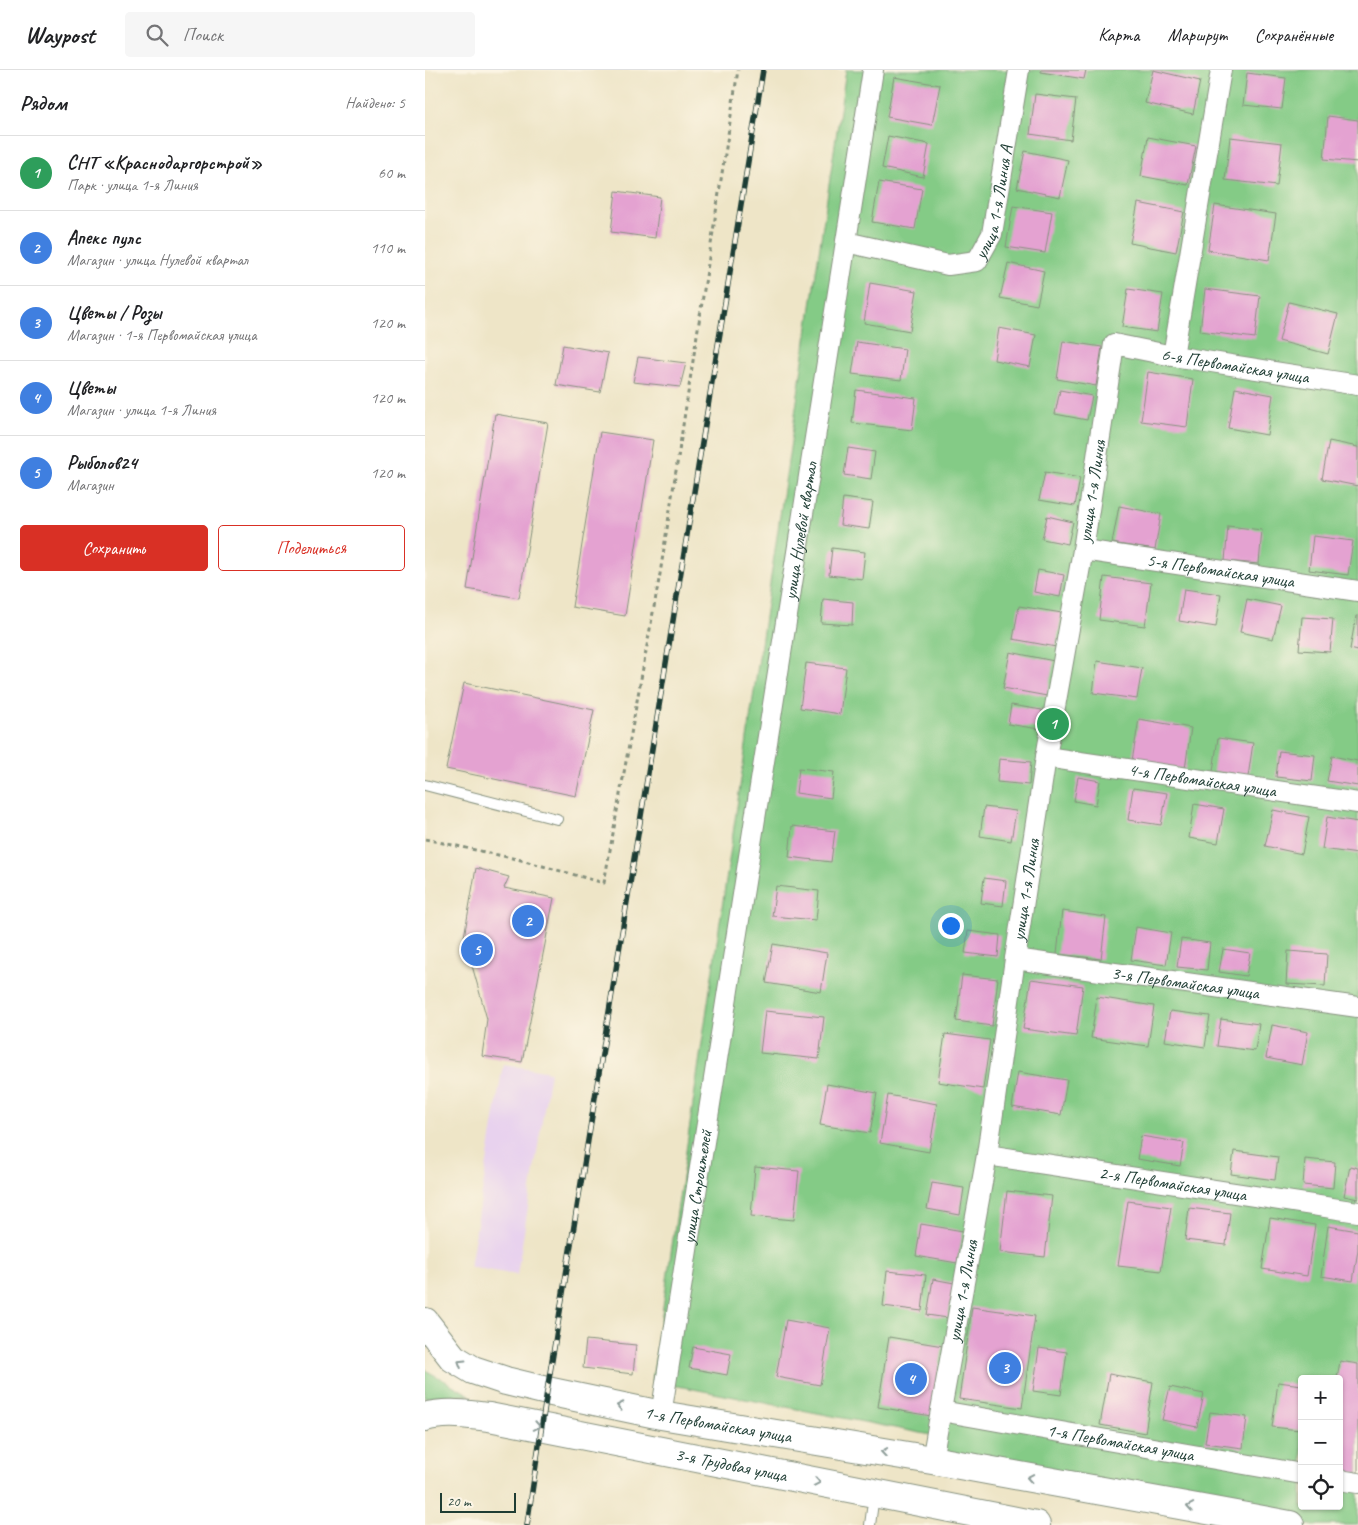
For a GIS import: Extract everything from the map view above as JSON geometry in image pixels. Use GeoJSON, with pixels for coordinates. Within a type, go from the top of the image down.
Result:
{"type":"FeatureCollection","features":[{"type":"Feature","properties":{"kind":"main road","name":"1-я Первомайская улица"},"geometry":{"type":"LineString","coordinates":[[425,1322],[453,1358],[473,1370],[506,1381],[661,1415],[934,1448]]}},
{"type":"Feature","properties":{"kind":"main road","name":"3-я Трудовая улица"},"geometry":{"type":"LineString","coordinates":[[425,1417],[450,1414],[489,1417],[1035,1525]]}},
{"type":"Feature","properties":{"kind":"main road"},"geometry":{"type":"LineString","coordinates":[[934,1448],[1290,1525]]}},
{"type":"Feature","properties":{"kind":"street","name":"улица Нулевой квартал"},"geometry":{"type":"LineString","coordinates":[[728,991],[873,70]]}},
{"type":"Feature","properties":{"kind":"street","name":"улица 1-я Линия А"},"geometry":{"type":"LineString","coordinates":[[846,242],[948,265],[977,261],[992,234],[1019,70]]}},
{"type":"Feature","properties":{"kind":"street"},"geometry":{"type":"LineString","coordinates":[[1173,356],[1221,70]]}},
{"type":"Feature","properties":{"kind":"street","name":"6-я Первомайская улица"},"geometry":{"type":"LineString","coordinates":[[1113,344],[1173,356],[1358,385]]}},
{"type":"Feature","properties":{"kind":"street","name":"улица 1-я Линия"},"geometry":{"type":"LineString","coordinates":[[934,1448],[987,1155],[1046,757],[1083,550],[1113,344]]}},
{"type":"Feature","properties":{"kind":"street","name":"5-я Первомайская улица"},"geometry":{"type":"LineString","coordinates":[[1083,550],[1358,591]]}},
{"type":"Feature","properties":{"kind":"street","name":"4-я Первомайская улица"},"geometry":{"type":"LineString","coordinates":[[1046,757],[1358,803]]}},
{"type":"Feature","properties":{"kind":"street","name":"3-я Первомайская улица"},"geometry":{"type":"LineString","coordinates":[[1015,959],[1358,1007]]}},
{"type":"Feature","properties":{"kind":"street","name":"улица Строителей"},"geometry":{"type":"LineString","coordinates":[[661,1415],[728,991]]}},
{"type":"Feature","properties":{"kind":"street","name":"2-я Первомайская улица"},"geometry":{"type":"LineString","coordinates":[[987,1155],[1358,1212]]}},
{"type":"Feature","properties":{"kind":"street","name":"1-я Первомайская улица"},"geometry":{"type":"LineString","coordinates":[[941,1411],[1298,1473]]}},
{"type":"Feature","properties":{"kind":"street"},"geometry":{"type":"LineString","coordinates":[[1343,1481],[1358,1483]]}},
{"type":"Feature","properties":{"kind":"lane"},"geometry":{"type":"LineString","coordinates":[[425,785],[557,819]]}},
{"type":"Feature","properties":{"kind":"lane"},"geometry":{"type":"LineString","coordinates":[[870,1525],[874,1494]]}},
{"type":"Feature","properties":{"kind":"path"},"geometry":{"type":"LineString","coordinates":[[425,839],[521,860],[604,883],[660,574],[738,70]]}},
{"type":"Feature","properties":{"kind":"shaded area"},"geometry":{"type":"Polygon","coordinates":[[[503,1064],[550,1072],[517,1275],[470,1267],[503,1064]]]}},
{"type":"Feature","properties":{"kind":"green space"},"geometry":{"type":"Polygon","coordinates":[[[846,70],[1358,70],[1358,1525],[1285,1525],[932,1460],[936,1436],[652,1381],[846,70]]]}},
{"type":"Feature","properties":{"kind":"green space"},"geometry":{"type":"Polygon","coordinates":[[[425,1368],[429,1372],[470,1395],[425,1398],[425,1368]]]}},
{"type":"Feature","properties":{"kind":"building"},"geometry":{"type":"Polygon","coordinates":[[[1041,70],[1086,70],[1084,79],[1041,72],[1041,70]]]}},
{"type":"Feature","properties":{"kind":"building"},"geometry":{"type":"Polygon","coordinates":[[[1153,70],[1200,81],[1193,114],[1145,103],[1153,70]]]}},
{"type":"Feature","properties":{"kind":"building"},"geometry":{"type":"Polygon","coordinates":[[[1247,73],[1286,78],[1282,109],[1243,105],[1247,73]]]}},
{"type":"Feature","properties":{"kind":"building"},"geometry":{"type":"Polygon","coordinates":[[[894,77],[940,85],[932,125],[887,117],[894,77]]]}},
{"type":"Feature","properties":{"kind":"building"},"geometry":{"type":"Polygon","coordinates":[[[1035,94],[1076,99],[1071,140],[1030,134],[1035,94]]]}},
{"type":"Feature","properties":{"kind":"building"},"geometry":{"type":"Polygon","coordinates":[[[1328,116],[1358,120],[1358,162],[1324,159],[1328,116]]]}},
{"type":"Feature","properties":{"kind":"building"},"geometry":{"type":"Polygon","coordinates":[[[888,136],[929,144],[923,177],[882,168],[888,136]]]}},
{"type":"Feature","properties":{"kind":"building"},"geometry":{"type":"Polygon","coordinates":[[[1148,137],[1196,146],[1188,185],[1141,176],[1148,137]]]}},
{"type":"Feature","properties":{"kind":"building"},"geometry":{"type":"Polygon","coordinates":[[[1230,137],[1282,143],[1277,186],[1225,180],[1230,137]]]}},
{"type":"Feature","properties":{"kind":"building"},"geometry":{"type":"Polygon","coordinates":[[[1025,151],[1068,160],[1060,197],[1017,188],[1025,151]]]}},
{"type":"Feature","properties":{"kind":"building"},"geometry":{"type":"Polygon","coordinates":[[[879,182],[922,189],[915,229],[872,222],[879,182]]]}},
{"type":"Feature","properties":{"kind":"building"},"geometry":{"type":"Polygon","coordinates":[[[616,191],[660,197],[655,238],[611,232],[616,191]]]}},
{"type":"Feature","properties":{"kind":"building"},"geometry":{"type":"Polygon","coordinates":[[[1138,203],[1184,212],[1176,252],[1130,243],[1138,203]]]}},
{"type":"Feature","properties":{"kind":"building"},"geometry":{"type":"Polygon","coordinates":[[[1215,205],[1276,214],[1269,260],[1208,250],[1215,205]]]}},
{"type":"Feature","properties":{"kind":"building"},"geometry":{"type":"Polygon","coordinates":[[[1013,206],[1052,212],[1045,253],[1006,247],[1013,206]]]}},
{"type":"Feature","properties":{"kind":"building"},"geometry":{"type":"Polygon","coordinates":[[[1008,263],[1044,271],[1037,305],[1000,298],[1008,263]]]}},
{"type":"Feature","properties":{"kind":"building"},"geometry":{"type":"Polygon","coordinates":[[[870,283],[917,291],[910,331],[864,323],[870,283]]]}},
{"type":"Feature","properties":{"kind":"building"},"geometry":{"type":"Polygon","coordinates":[[[1128,289],[1163,294],[1157,332],[1122,327],[1128,289]]]}},
{"type":"Feature","properties":{"kind":"building"},"geometry":{"type":"Polygon","coordinates":[[[1205,289],[1260,296],[1255,338],[1200,331],[1205,289]]]}},
{"type":"Feature","properties":{"kind":"building"},"geometry":{"type":"Polygon","coordinates":[[[1289,302],[1338,314],[1328,354],[1279,341],[1289,302]]]}},
{"type":"Feature","properties":{"kind":"building"},"geometry":{"type":"Polygon","coordinates":[[[999,328],[1036,335],[1030,367],[994,360],[999,328]]]}},
{"type":"Feature","properties":{"kind":"building"},"geometry":{"type":"Polygon","coordinates":[[[1063,341],[1102,347],[1096,386],[1057,379],[1063,341]]]}},
{"type":"Feature","properties":{"kind":"building"},"geometry":{"type":"Polygon","coordinates":[[[857,342],[905,349],[901,380],[852,374],[857,342]]]}},
{"type":"Feature","properties":{"kind":"building"},"geometry":{"type":"Polygon","coordinates":[[[563,345],[608,353],[600,392],[556,385],[563,345]]]}},
{"type":"Feature","properties":{"kind":"building"},"geometry":{"type":"Polygon","coordinates":[[[638,357],[686,363],[680,387],[633,382],[638,357]]]}},
{"type":"Feature","properties":{"kind":"building"},"geometry":{"type":"Polygon","coordinates":[[[1148,372],[1193,379],[1187,427],[1141,421],[1148,372]]]}},
{"type":"Feature","properties":{"kind":"building"},"geometry":{"type":"Polygon","coordinates":[[[1235,388],[1273,395],[1267,435],[1228,428],[1235,388]]]}},
{"type":"Feature","properties":{"kind":"building"},"geometry":{"type":"Polygon","coordinates":[[[856,390],[916,398],[912,430],[852,423],[856,390]]]}},
{"type":"Feature","properties":{"kind":"building"},"geometry":{"type":"Polygon","coordinates":[[[1060,390],[1092,396],[1087,420],[1055,414],[1060,390]]]}},
{"type":"Feature","properties":{"kind":"building"},"geometry":{"type":"Polygon","coordinates":[[[495,414],[548,423],[519,598],[467,589],[495,414]]]}},
{"type":"Feature","properties":{"kind":"building"},"geometry":{"type":"Polygon","coordinates":[[[600,432],[653,440],[625,616],[572,607],[600,432]]]}},
{"type":"Feature","properties":{"kind":"building"},"geometry":{"type":"Polygon","coordinates":[[[1329,441],[1358,447],[1358,486],[1322,479],[1329,441]]]}},
{"type":"Feature","properties":{"kind":"building"},"geometry":{"type":"Polygon","coordinates":[[[848,448],[875,452],[871,479],[844,475],[848,448]]]}},
{"type":"Feature","properties":{"kind":"building"},"geometry":{"type":"Polygon","coordinates":[[[1045,472],[1080,478],[1075,506],[1039,500],[1045,472]]]}},
{"type":"Feature","properties":{"kind":"building"},"geometry":{"type":"Polygon","coordinates":[[[843,498],[873,502],[869,529],[840,525],[843,498]]]}},
{"type":"Feature","properties":{"kind":"building"},"geometry":{"type":"Polygon","coordinates":[[[1119,506],[1161,514],[1155,550],[1112,543],[1119,506]]]}},
{"type":"Feature","properties":{"kind":"building"},"geometry":{"type":"Polygon","coordinates":[[[1047,516],[1073,522],[1068,544],[1042,539],[1047,516]]]}},
{"type":"Feature","properties":{"kind":"building"},"geometry":{"type":"Polygon","coordinates":[[[1228,526],[1262,530],[1259,564],[1225,561],[1228,526]]]}},
{"type":"Feature","properties":{"kind":"building"},"geometry":{"type":"Polygon","coordinates":[[[1313,536],[1353,541],[1348,575],[1309,570],[1313,536]]]}},
{"type":"Feature","properties":{"kind":"building"},"geometry":{"type":"Polygon","coordinates":[[[832,548],[865,552],[862,579],[829,575],[832,548]]]}},
{"type":"Feature","properties":{"kind":"building"},"geometry":{"type":"Polygon","coordinates":[[[1038,570],[1064,575],[1060,597],[1034,592],[1038,570]]]}},
{"type":"Feature","properties":{"kind":"building"},"geometry":{"type":"Polygon","coordinates":[[[1104,577],[1151,583],[1145,626],[1099,620],[1104,577]]]}},
{"type":"Feature","properties":{"kind":"building"},"geometry":{"type":"Polygon","coordinates":[[[1184,589],[1221,594],[1216,627],[1179,621],[1184,589]]]}},
{"type":"Feature","properties":{"kind":"building"},"geometry":{"type":"Polygon","coordinates":[[[823,599],[853,602],[852,625],[821,623],[823,599]]]}},
{"type":"Feature","properties":{"kind":"building"},"geometry":{"type":"Polygon","coordinates":[[[1247,599],[1281,606],[1273,639],[1240,632],[1247,599]]]}},
{"type":"Feature","properties":{"kind":"building"},"geometry":{"type":"Polygon","coordinates":[[[1019,606],[1062,613],[1056,647],[1013,639],[1019,606]]]}},
{"type":"Feature","properties":{"kind":"building"},"geometry":{"type":"Polygon","coordinates":[[[1356,616],[1358,616],[1358,651],[1350,649],[1356,616]]]}},
{"type":"Feature","properties":{"kind":"building"},"geometry":{"type":"Polygon","coordinates":[[[1302,617],[1333,619],[1330,652],[1299,650],[1302,617]]]}},
{"type":"Feature","properties":{"kind":"building"},"geometry":{"type":"Polygon","coordinates":[[[1010,652],[1054,661],[1047,696],[1003,688],[1010,652]]]}},
{"type":"Feature","properties":{"kind":"building"},"geometry":{"type":"Polygon","coordinates":[[[1097,661],[1142,668],[1137,699],[1093,693],[1097,661]]]}},
{"type":"Feature","properties":{"kind":"building"},"geometry":{"type":"Polygon","coordinates":[[[806,663],[846,668],[840,714],[800,708],[806,663]]]}},
{"type":"Feature","properties":{"kind":"building"},"geometry":{"type":"Polygon","coordinates":[[[464,683],[594,710],[576,796],[446,769],[464,683]]]}},
{"type":"Feature","properties":{"kind":"building"},"geometry":{"type":"Polygon","coordinates":[[[1011,705],[1042,710],[1039,729],[1008,724],[1011,705]]]}},
{"type":"Feature","properties":{"kind":"building"},"geometry":{"type":"Polygon","coordinates":[[[1139,719],[1191,728],[1185,769],[1132,761],[1139,719]]]}},
{"type":"Feature","properties":{"kind":"building"},"geometry":{"type":"Polygon","coordinates":[[[1218,738],[1253,743],[1248,777],[1213,771],[1218,738]]]}},
{"type":"Feature","properties":{"kind":"building"},"geometry":{"type":"Polygon","coordinates":[[[1279,751],[1315,755],[1312,781],[1276,777],[1279,751]]]}},
{"type":"Feature","properties":{"kind":"building"},"geometry":{"type":"Polygon","coordinates":[[[1332,756],[1358,761],[1358,786],[1327,781],[1332,756]]]}},
{"type":"Feature","properties":{"kind":"building"},"geometry":{"type":"Polygon","coordinates":[[[999,759],[1031,762],[1029,785],[997,782],[999,759]]]}},
{"type":"Feature","properties":{"kind":"building"},"geometry":{"type":"Polygon","coordinates":[[[799,768],[834,772],[831,798],[796,793],[799,768]]]}},
{"type":"Feature","properties":{"kind":"building"},"geometry":{"type":"Polygon","coordinates":[[[1078,777],[1100,781],[1096,805],[1074,801],[1078,777]]]}},
{"type":"Feature","properties":{"kind":"building"},"geometry":{"type":"Polygon","coordinates":[[[1133,788],[1167,793],[1161,825],[1128,820],[1133,788]]]}},
{"type":"Feature","properties":{"kind":"building"},"geometry":{"type":"Polygon","coordinates":[[[1194,804],[1224,809],[1218,843],[1189,838],[1194,804]]]}},
{"type":"Feature","properties":{"kind":"building"},"geometry":{"type":"Polygon","coordinates":[[[984,807],[1016,811],[1011,841],[980,836],[984,807]]]}},
{"type":"Feature","properties":{"kind":"building"},"geometry":{"type":"Polygon","coordinates":[[[1273,810],[1309,817],[1302,854],[1265,846],[1273,810]]]}},
{"type":"Feature","properties":{"kind":"building"},"geometry":{"type":"Polygon","coordinates":[[[1327,817],[1358,822],[1358,854],[1322,849],[1327,817]]]}},
{"type":"Feature","properties":{"kind":"building"},"geometry":{"type":"Polygon","coordinates":[[[792,826],[835,831],[831,862],[789,857],[792,826]]]}},
{"type":"Feature","properties":{"kind":"building"},"geometry":{"type":"Polygon","coordinates":[[[476,868],[509,877],[504,888],[554,898],[522,1062],[482,1056],[487,1019],[464,937],[476,868]]]}},
{"type":"Feature","properties":{"kind":"building"},"geometry":{"type":"Polygon","coordinates":[[[984,878],[1006,881],[1003,906],[981,903],[984,878]]]}},
{"type":"Feature","properties":{"kind":"building"},"geometry":{"type":"Polygon","coordinates":[[[776,886],[819,891],[816,920],[772,916],[776,886]]]}},
{"type":"Feature","properties":{"kind":"building"},"geometry":{"type":"Polygon","coordinates":[[[1062,911],[1106,917],[1101,959],[1057,954],[1062,911]]]}},
{"type":"Feature","properties":{"kind":"building"},"geometry":{"type":"Polygon","coordinates":[[[1136,927],[1171,933],[1166,965],[1131,960],[1136,927]]]}},
{"type":"Feature","properties":{"kind":"building"},"geometry":{"type":"Polygon","coordinates":[[[968,931],[1000,935],[998,957],[965,953],[968,931]]]}},
{"type":"Feature","properties":{"kind":"building"},"geometry":{"type":"Polygon","coordinates":[[[1181,939],[1210,943],[1207,970],[1177,967],[1181,939]]]}},
{"type":"Feature","properties":{"kind":"building"},"geometry":{"type":"Polygon","coordinates":[[[773,944],[827,953],[821,992],[766,983],[773,944]]]}},
{"type":"Feature","properties":{"kind":"building"},"geometry":{"type":"Polygon","coordinates":[[[1223,949],[1250,953],[1246,976],[1219,972],[1223,949]]]}},
{"type":"Feature","properties":{"kind":"building"},"geometry":{"type":"Polygon","coordinates":[[[1288,951],[1327,954],[1325,986],[1286,984],[1288,951]]]}},
{"type":"Feature","properties":{"kind":"building"},"geometry":{"type":"Polygon","coordinates":[[[962,975],[998,979],[992,1026],[956,1021],[962,975]]]}},
{"type":"Feature","properties":{"kind":"building"},"geometry":{"type":"Polygon","coordinates":[[[1031,979],[1083,986],[1076,1036],[1023,1029],[1031,979]]]}},
{"type":"Feature","properties":{"kind":"building"},"geometry":{"type":"Polygon","coordinates":[[[1097,997],[1154,1006],[1148,1046],[1091,1038],[1097,997]]]}},
{"type":"Feature","properties":{"kind":"building"},"geometry":{"type":"Polygon","coordinates":[[[765,1011],[824,1017],[819,1059],[760,1053],[765,1011]]]}},
{"type":"Feature","properties":{"kind":"building"},"geometry":{"type":"Polygon","coordinates":[[[1170,1011],[1210,1016],[1205,1047],[1165,1041],[1170,1011]]]}},
{"type":"Feature","properties":{"kind":"building"},"geometry":{"type":"Polygon","coordinates":[[[1221,1019],[1259,1024],[1255,1051],[1217,1046],[1221,1019]]]}},
{"type":"Feature","properties":{"kind":"building"},"geometry":{"type":"Polygon","coordinates":[[[1272,1025],[1308,1032],[1302,1065],[1266,1058],[1272,1025]]]}},
{"type":"Feature","properties":{"kind":"building"},"geometry":{"type":"Polygon","coordinates":[[[945,1034],[990,1040],[983,1089],[938,1082],[945,1034]]]}},
{"type":"Feature","properties":{"kind":"building"},"geometry":{"type":"Polygon","coordinates":[[[1018,1072],[1067,1080],[1061,1115],[1012,1107],[1018,1072]]]}},
{"type":"Feature","properties":{"kind":"building"},"geometry":{"type":"Polygon","coordinates":[[[827,1084],[877,1093],[870,1133],[820,1125],[827,1084]]]}},
{"type":"Feature","properties":{"kind":"building"},"geometry":{"type":"Polygon","coordinates":[[[888,1095],[937,1104],[929,1152],[880,1143],[888,1095]]]}},
{"type":"Feature","properties":{"kind":"building"},"geometry":{"type":"Polygon","coordinates":[[[1141,1136],[1184,1143],[1180,1166],[1137,1159],[1141,1136]]]}},
{"type":"Feature","properties":{"kind":"building"},"geometry":{"type":"Polygon","coordinates":[[[1234,1151],[1278,1157],[1275,1180],[1231,1174],[1234,1151]]]}},
{"type":"Feature","properties":{"kind":"building"},"geometry":{"type":"Polygon","coordinates":[[[1305,1159],[1335,1162],[1333,1188],[1303,1185],[1305,1159]]]}},
{"type":"Feature","properties":{"kind":"building"},"geometry":{"type":"Polygon","coordinates":[[[1350,1166],[1358,1168],[1358,1199],[1344,1196],[1350,1166]]]}},
{"type":"Feature","properties":{"kind":"building"},"geometry":{"type":"Polygon","coordinates":[[[755,1167],[799,1171],[794,1220],[751,1216],[755,1167]]]}},
{"type":"Feature","properties":{"kind":"building"},"geometry":{"type":"Polygon","coordinates":[[[932,1183],[964,1188],[960,1215],[927,1209],[932,1183]]]}},
{"type":"Feature","properties":{"kind":"building"},"geometry":{"type":"Polygon","coordinates":[[[1007,1191],[1052,1196],[1045,1257],[1000,1252],[1007,1191]]]}},
{"type":"Feature","properties":{"kind":"building"},"geometry":{"type":"Polygon","coordinates":[[[1128,1201],[1171,1207],[1161,1271],[1118,1266],[1128,1201]]]}},
{"type":"Feature","properties":{"kind":"building"},"geometry":{"type":"Polygon","coordinates":[[[1189,1208],[1230,1213],[1226,1245],[1185,1240],[1189,1208]]]}},
{"type":"Feature","properties":{"kind":"building"},"geometry":{"type":"Polygon","coordinates":[[[1270,1218],[1315,1225],[1307,1276],[1262,1269],[1270,1218]]]}},
{"type":"Feature","properties":{"kind":"building"},"geometry":{"type":"Polygon","coordinates":[[[921,1224],[963,1231],[957,1263],[916,1256],[921,1224]]]}},
{"type":"Feature","properties":{"kind":"building"},"geometry":{"type":"Polygon","coordinates":[[[1328,1226],[1358,1231],[1358,1250],[1353,1281],[1321,1276],[1328,1226]]]}},
{"type":"Feature","properties":{"kind":"building"},"geometry":{"type":"Polygon","coordinates":[[[887,1271],[926,1275],[922,1311],[883,1306],[887,1271]]]}},
{"type":"Feature","properties":{"kind":"building"},"geometry":{"type":"Polygon","coordinates":[[[933,1279],[954,1283],[948,1318],[927,1315],[933,1279]]]}},
{"type":"Feature","properties":{"kind":"building"},"geometry":{"type":"Polygon","coordinates":[[[972,1307],[1035,1316],[1022,1408],[959,1399],[972,1307]]]}},
{"type":"Feature","properties":{"kind":"building"},"geometry":{"type":"Polygon","coordinates":[[[786,1320],[830,1328],[820,1385],[776,1377],[786,1320]]]}},
{"type":"Feature","properties":{"kind":"building"},"geometry":{"type":"Polygon","coordinates":[[[889,1337],[943,1346],[931,1416],[878,1407],[889,1337]]]}},
{"type":"Feature","properties":{"kind":"building"},"geometry":{"type":"Polygon","coordinates":[[[586,1340],[636,1345],[633,1374],[583,1368],[586,1340]]]}},
{"type":"Feature","properties":{"kind":"building"},"geometry":{"type":"Polygon","coordinates":[[[693,1347],[731,1354],[727,1375],[689,1368],[693,1347]]]}},
{"type":"Feature","properties":{"kind":"building"},"geometry":{"type":"Polygon","coordinates":[[[1039,1348],[1067,1352],[1061,1395],[1033,1391],[1039,1348]]]}},
{"type":"Feature","properties":{"kind":"building"},"geometry":{"type":"Polygon","coordinates":[[[1340,1361],[1358,1364],[1358,1473],[1343,1471],[1343,1375],[1338,1375],[1340,1361]]]}},
{"type":"Feature","properties":{"kind":"building"},"geometry":{"type":"Polygon","coordinates":[[[1109,1374],[1153,1382],[1145,1433],[1100,1425],[1109,1374]]]}},
{"type":"Feature","properties":{"kind":"building"},"geometry":{"type":"Polygon","coordinates":[[[1278,1382],[1298,1384],[1298,1430],[1272,1427],[1278,1382]]]}},
{"type":"Feature","properties":{"kind":"building"},"geometry":{"type":"Polygon","coordinates":[[[1170,1387],[1204,1394],[1197,1427],[1162,1420],[1170,1387]]]}},
{"type":"Feature","properties":{"kind":"building"},"geometry":{"type":"Polygon","coordinates":[[[1210,1412],[1247,1417],[1243,1448],[1205,1443],[1210,1412]]]}},
{"type":"Feature","properties":{"kind":"railway"},"geometry":{"type":"LineString","coordinates":[[527,1525],[547,1391],[763,70]]}},
{"type":"Feature","properties":{"kind":"place","name":"СНТ «Краснодаргорстрой»"},"geometry":{"type":"Point","coordinates":[1053,724]}},
{"type":"Feature","properties":{"kind":"place","name":"Апекс пулс"},"geometry":{"type":"Point","coordinates":[528,921]}},
{"type":"Feature","properties":{"kind":"place","name":"Рыболов24"},"geometry":{"type":"Point","coordinates":[477,950]}},
{"type":"Feature","properties":{"kind":"place","name":"Цветы / Розы"},"geometry":{"type":"Point","coordinates":[1005,1368]}},
{"type":"Feature","properties":{"kind":"place","name":"Цветы"},"geometry":{"type":"Point","coordinates":[911,1379]}}]}
